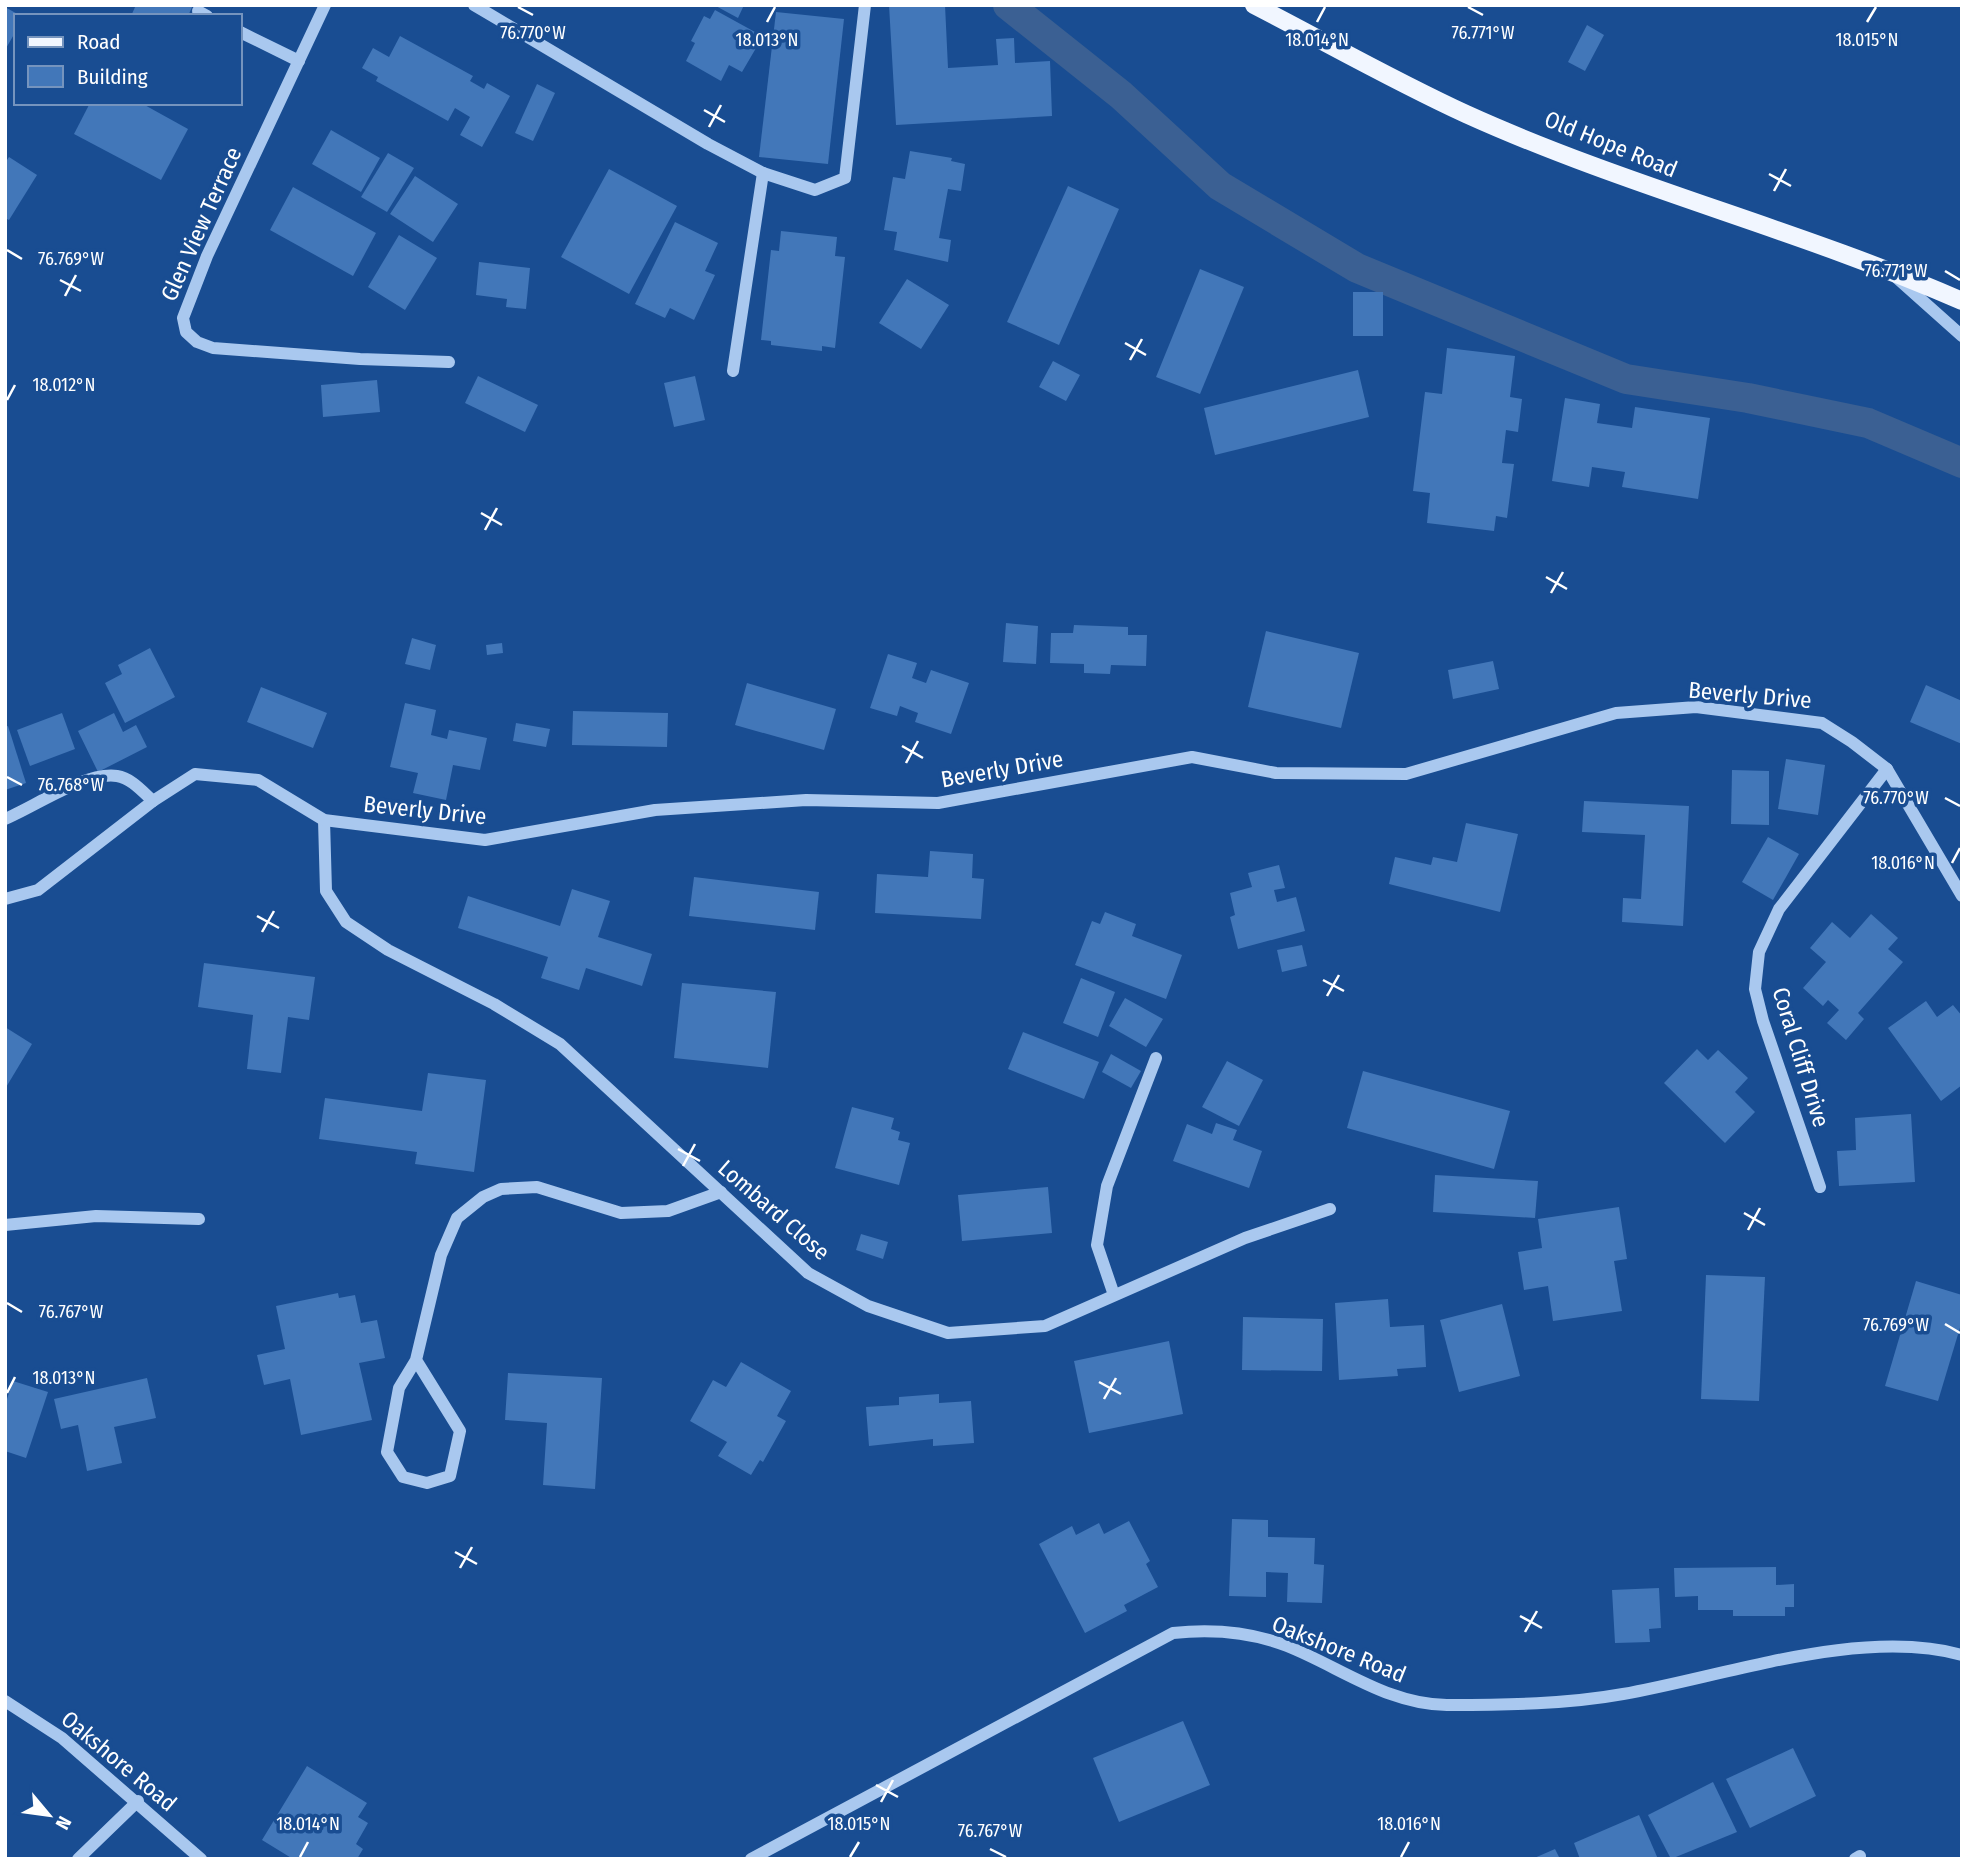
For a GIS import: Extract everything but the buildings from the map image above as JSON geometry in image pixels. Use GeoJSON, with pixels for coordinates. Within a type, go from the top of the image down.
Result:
{"type":"FeatureCollection","features":[{"type":"Feature","properties":{"kind":"main road","name":"Old Hope Road"},"geometry":{"type":"LineString","coordinates":[[1254,5],[1467,114],[1683,199],[1884,267],[1962,301]]}},
{"type":"Feature","properties":{"kind":"street","name":"Glen View Terrace"},"geometry":{"type":"LineString","coordinates":[[325,5],[207,256],[183,318],[186,332],[197,342],[212,348],[360,359],[449,362]]}},
{"type":"Feature","properties":{"kind":"street"},"geometry":{"type":"LineString","coordinates":[[474,5],[763,173],[816,190],[845,178],[865,5]]}},
{"type":"Feature","properties":{"kind":"street"},"geometry":{"type":"LineString","coordinates":[[242,33],[299,61]]}},
{"type":"Feature","properties":{"kind":"street"},"geometry":{"type":"LineString","coordinates":[[733,371],[763,173]]}},
{"type":"Feature","properties":{"kind":"street"},"geometry":{"type":"LineString","coordinates":[[1884,267],[1962,336]]}},
{"type":"Feature","properties":{"kind":"street","name":"Beverly Drive"},"geometry":{"type":"LineString","coordinates":[[5,899],[38,890],[152,801],[195,774],[258,780],[324,821],[485,840],[655,810],[806,800],[938,803],[1192,757],[1276,773],[1406,774],[1616,713],[1696,707],[1822,723],[1887,769],[1962,896]]}},
{"type":"Feature","properties":{"kind":"street","name":"Coral Cliff Drive"},"geometry":{"type":"LineString","coordinates":[[1820,1187],[1763,1021],[1755,989],[1759,952],[1779,909],[1887,769]]}},
{"type":"Feature","properties":{"kind":"street"},"geometry":{"type":"LineString","coordinates":[[5,819],[83,781],[116,775],[133,783],[152,801]]}},
{"type":"Feature","properties":{"kind":"street","name":"Lombard Close"},"geometry":{"type":"LineString","coordinates":[[324,821],[326,891],[346,922],[388,950],[494,1004],[560,1044],[808,1273],[868,1306],[948,1334],[1045,1325],[1245,1238],[1330,1209]]}},
{"type":"Feature","properties":{"kind":"street"},"geometry":{"type":"LineString","coordinates":[[1114,1296],[1097,1245],[1105,1198],[1156,1058]]}},
{"type":"Feature","properties":{"kind":"street"},"geometry":{"type":"LineString","coordinates":[[416,1360],[460,1432],[450,1476],[427,1483],[402,1477],[387,1452],[399,1388],[416,1360],[441,1255],[457,1218],[484,1197],[501,1189],[537,1187],[621,1213],[668,1211],[721,1192]]}},
{"type":"Feature","properties":{"kind":"street"},"geometry":{"type":"LineString","coordinates":[[5,1225],[96,1216],[199,1219]]}},
{"type":"Feature","properties":{"kind":"street","name":"Oakshore Road"},"geometry":{"type":"LineString","coordinates":[[751,1859],[1172,1633],[1205,1630],[1285,1645],[1370,1686],[1420,1704],[1449,1705],[1620,1695],[1825,1651],[1942,1649],[1962,1655]]}},
{"type":"Feature","properties":{"kind":"street","name":"Oakshore Road"},"geometry":{"type":"LineString","coordinates":[[5,1701],[62,1738],[138,1801],[201,1859]]}},
{"type":"Feature","properties":{"kind":"street"},"geometry":{"type":"LineString","coordinates":[[78,1859],[138,1801]]}},
{"type":"Feature","properties":{"kind":"waterway"},"geometry":{"type":"LineString","coordinates":[[1008,5],[1121,95],[1220,186],[1357,268],[1626,379],[1748,398],[1868,423],[1962,463]]}}]}
